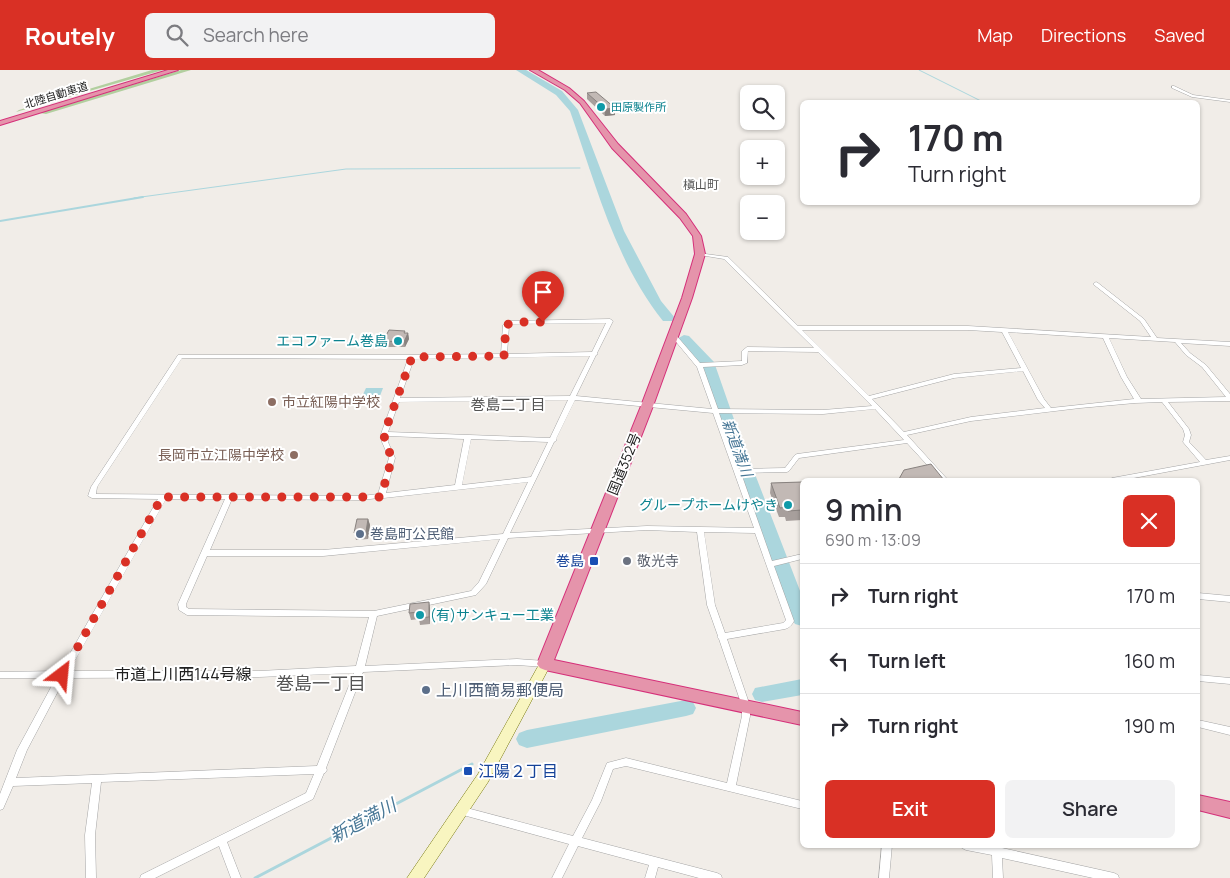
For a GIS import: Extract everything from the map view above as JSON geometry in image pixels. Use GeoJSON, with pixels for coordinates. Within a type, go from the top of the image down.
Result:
{"type":"FeatureCollection","features":[{"type":"Feature","properties":{"kind":"highway","name":"北陸自動車道"},"geometry":{"type":"LineString","coordinates":[[0,121],[166,70]]}},
{"type":"Feature","properties":{"kind":"highway","name":"北陸自動車道"},"geometry":{"type":"LineString","coordinates":[[0,121],[175,70]]}},
{"type":"Feature","properties":{"kind":"highway"},"geometry":{"type":"LineString","coordinates":[[533,70],[567,89],[582,102],[615,146],[683,216],[697,236],[700,254]]}},
{"type":"Feature","properties":{"kind":"highway","name":"国道352号"},"geometry":{"type":"LineString","coordinates":[[545,664],[674,336],[700,254]]}},
{"type":"Feature","properties":{"kind":"highway"},"geometry":{"type":"LineString","coordinates":[[545,664],[800,718]]}},
{"type":"Feature","properties":{"kind":"highway"},"geometry":{"type":"LineString","coordinates":[[1200,803],[1230,810]]}},
{"type":"Feature","properties":{"kind":"street"},"geometry":{"type":"LineString","coordinates":[[1173,87],[1192,96],[1230,101]]}},
{"type":"Feature","properties":{"kind":"street"},"geometry":{"type":"LineString","coordinates":[[700,254],[726,258],[878,407],[943,478]]}},
{"type":"Feature","properties":{"kind":"street"},"geometry":{"type":"LineString","coordinates":[[1096,284],[1142,320],[1155,339]]}},
{"type":"Feature","properties":{"kind":"street"},"geometry":{"type":"LineString","coordinates":[[229,498],[182,604],[182,608],[187,612],[374,614],[473,593],[482,584],[554,440],[610,321],[510,323],[506,325],[504,356]]}},
{"type":"Feature","properties":{"kind":"street"},"geometry":{"type":"LineString","coordinates":[[798,328],[968,328],[1230,344]]}},
{"type":"Feature","properties":{"kind":"street"},"geometry":{"type":"LineString","coordinates":[[1004,330],[1041,400],[1050,410]]}},
{"type":"Feature","properties":{"kind":"street"},"geometry":{"type":"LineString","coordinates":[[674,336],[698,365],[717,411],[790,621],[785,626],[721,637]]}},
{"type":"Feature","properties":{"kind":"street"},"geometry":{"type":"LineString","coordinates":[[1105,336],[1116,358],[1123,379],[1140,400]]}},
{"type":"Feature","properties":{"kind":"street"},"geometry":{"type":"LineString","coordinates":[[1176,340],[1188,354],[1204,366],[1230,398]]}},
{"type":"Feature","properties":{"kind":"street"},"geometry":{"type":"LineString","coordinates":[[698,365],[742,363],[744,362],[747,349],[818,350]]}},
{"type":"Feature","properties":{"kind":"street"},"geometry":{"type":"LineString","coordinates":[[533,479],[381,497],[229,498],[92,496],[94,487],[180,356],[412,357],[595,354]]}},
{"type":"Feature","properties":{"kind":"street"},"geometry":{"type":"LineString","coordinates":[[381,497],[392,458],[385,442],[384,434],[412,357]]}},
{"type":"Feature","properties":{"kind":"street"},"geometry":{"type":"LineString","coordinates":[[868,398],[954,376],[1025,369]]}},
{"type":"Feature","properties":{"kind":"street"},"geometry":{"type":"LineString","coordinates":[[396,400],[574,398],[717,411],[823,412],[878,407]]}},
{"type":"Feature","properties":{"kind":"street"},"geometry":{"type":"LineString","coordinates":[[902,434],[970,419],[1140,400],[1230,398]]}},
{"type":"Feature","properties":{"kind":"street"},"geometry":{"type":"LineString","coordinates":[[1163,400],[1186,429],[1188,434],[1186,442],[1204,462]]}},
{"type":"Feature","properties":{"kind":"street"},"geometry":{"type":"LineString","coordinates":[[384,434],[554,440]]}},
{"type":"Feature","properties":{"kind":"street"},"geometry":{"type":"LineString","coordinates":[[458,488],[468,438]]}},
{"type":"Feature","properties":{"kind":"street"},"geometry":{"type":"LineString","coordinates":[[738,471],[787,470],[797,456],[909,441]]}},
{"type":"Feature","properties":{"kind":"street"},"geometry":{"type":"LineString","coordinates":[[1122,478],[1230,458]]}},
{"type":"Feature","properties":{"kind":"street"},"geometry":{"type":"LineString","coordinates":[[0,806],[40,715],[162,497]]}},
{"type":"Feature","properties":{"kind":"street"},"geometry":{"type":"LineString","coordinates":[[204,553],[323,554],[506,536],[664,528],[758,531]]}},
{"type":"Feature","properties":{"kind":"street"},"geometry":{"type":"LineString","coordinates":[[700,529],[709,596],[721,637],[746,706],[746,716],[731,788]]}},
{"type":"Feature","properties":{"kind":"street"},"geometry":{"type":"LineString","coordinates":[[771,563],[800,557]]}},
{"type":"Feature","properties":{"kind":"street"},"geometry":{"type":"LineString","coordinates":[[1200,596],[1230,599]]}},
{"type":"Feature","properties":{"kind":"street"},"geometry":{"type":"LineString","coordinates":[[145,878],[310,796],[322,770],[359,671],[374,614]]}},
{"type":"Feature","properties":{"kind":"street","name":"市道上川西144号線"},"geometry":{"type":"LineString","coordinates":[[0,675],[359,671],[516,662],[545,664]]}},
{"type":"Feature","properties":{"kind":"street"},"geometry":{"type":"LineString","coordinates":[[415,878],[463,810],[496,758],[545,664]]}},
{"type":"Feature","properties":{"kind":"street"},"geometry":{"type":"LineString","coordinates":[[1200,678],[1230,681]]}},
{"type":"Feature","properties":{"kind":"street"},"geometry":{"type":"LineString","coordinates":[[1200,724],[1230,731]]}},
{"type":"Feature","properties":{"kind":"street"},"geometry":{"type":"LineString","coordinates":[[557,878],[576,842],[610,766],[613,764],[626,762],[800,805]]}},
{"type":"Feature","properties":{"kind":"street"},"geometry":{"type":"LineString","coordinates":[[10,782],[322,770]]}},
{"type":"Feature","properties":{"kind":"street"},"geometry":{"type":"LineString","coordinates":[[91,878],[90,835],[97,778]]}},
{"type":"Feature","properties":{"kind":"street"},"geometry":{"type":"LineString","coordinates":[[463,810],[576,842],[717,878]]}},
{"type":"Feature","properties":{"kind":"street"},"geometry":{"type":"LineString","coordinates":[[222,840],[236,878]]}},
{"type":"Feature","properties":{"kind":"street"},"geometry":{"type":"LineString","coordinates":[[884,878],[887,848]]}},
{"type":"Feature","properties":{"kind":"street"},"geometry":{"type":"LineString","coordinates":[[998,878],[997,848],[1114,878]]}},
{"type":"Feature","properties":{"kind":"street"},"geometry":{"type":"LineString","coordinates":[[650,878],[655,862]]}},
{"type":"Feature","properties":{"kind":"green space"},"geometry":{"type":"Polygon","coordinates":[[[152,70],[163,70],[16,112],[19,110],[152,70]]]}},
{"type":"Feature","properties":{"kind":"green space"},"geometry":{"type":"Polygon","coordinates":[[[181,70],[191,70],[46,114],[40,113],[181,70]]]}},
{"type":"Feature","properties":{"kind":"water"},"geometry":{"type":"Polygon","coordinates":[[[366,388],[383,388],[376,406],[358,405],[366,388]]]}},
{"type":"Feature","properties":{"kind":"building"},"geometry":{"type":"Polygon","coordinates":[[[596,92],[615,108],[605,109],[587,93],[596,92]]]}},
{"type":"Feature","properties":{"kind":"building"},"geometry":{"type":"Polygon","coordinates":[[[389,330],[405,331],[404,333],[408,333],[404,342],[383,341],[389,330]]]}},
{"type":"Feature","properties":{"kind":"building"},"geometry":{"type":"Polygon","coordinates":[[[931,464],[942,478],[900,478],[904,470],[931,464]]]}},
{"type":"Feature","properties":{"kind":"building"},"geometry":{"type":"Polygon","coordinates":[[[800,482],[800,510],[788,511],[786,507],[780,508],[771,483],[800,482]]]}},
{"type":"Feature","properties":{"kind":"building"},"geometry":{"type":"Polygon","coordinates":[[[357,519],[368,519],[366,532],[354,533],[357,519]]]}},
{"type":"Feature","properties":{"kind":"building"},"geometry":{"type":"Polygon","coordinates":[[[429,602],[429,617],[419,618],[419,612],[409,613],[410,604],[429,602]]]}},
{"type":"Feature","properties":{"kind":"waterway","name":"新道満川"},"geometry":{"type":"LineString","coordinates":[[520,70],[559,93],[574,110],[618,231],[655,302],[668,318]]}},
{"type":"Feature","properties":{"kind":"waterway"},"geometry":{"type":"LineString","coordinates":[[919,70],[979,100]]}},
{"type":"Feature","properties":{"kind":"waterway","name":"新道満川"},"geometry":{"type":"LineString","coordinates":[[590,168],[596,167]]}},
{"type":"Feature","properties":{"kind":"waterway"},"geometry":{"type":"LineString","coordinates":[[134,198],[346,169],[580,168]]}},
{"type":"Feature","properties":{"kind":"waterway"},"geometry":{"type":"LineString","coordinates":[[0,221],[143,197]]}},
{"type":"Feature","properties":{"kind":"waterway","name":"新道満川"},"geometry":{"type":"LineString","coordinates":[[684,339],[707,362],[728,425],[800,614]]}},
{"type":"Feature","properties":{"kind":"waterway","name":"新道満川"},"geometry":{"type":"LineString","coordinates":[[762,694],[800,687]]}},
{"type":"Feature","properties":{"kind":"waterway","name":"新道満川"},"geometry":{"type":"LineString","coordinates":[[527,739],[686,708]]}},
{"type":"Feature","properties":{"kind":"waterway","name":"新道満川"},"geometry":{"type":"LineString","coordinates":[[255,878],[472,764]]}},
{"type":"Feature","properties":{"kind":"place","name":"田原製作所"},"geometry":{"type":"Point","coordinates":[601,107]}},
{"type":"Feature","properties":{"kind":"place","name":"エコファーム巻島"},"geometry":{"type":"Point","coordinates":[398,341]}},
{"type":"Feature","properties":{"kind":"place","name":"市立紅陽中学校"},"geometry":{"type":"Point","coordinates":[272,402]}},
{"type":"Feature","properties":{"kind":"place","name":"長岡市立江陽中学校"},"geometry":{"type":"Point","coordinates":[294,455]}},
{"type":"Feature","properties":{"kind":"place","name":"グループホームけやき"},"geometry":{"type":"Point","coordinates":[788,505]}},
{"type":"Feature","properties":{"kind":"place","name":"巻島町公民館"},"geometry":{"type":"Point","coordinates":[360,534]}},
{"type":"Feature","properties":{"kind":"place","name":"巻島"},"geometry":{"type":"Point","coordinates":[594,561]}},
{"type":"Feature","properties":{"kind":"place","name":"敬光寺"},"geometry":{"type":"Point","coordinates":[627,561]}},
{"type":"Feature","properties":{"kind":"place","name":"(有)サンキュー工業"},"geometry":{"type":"Point","coordinates":[420,615]}},
{"type":"Feature","properties":{"kind":"place","name":"上川西簡易郵便局"},"geometry":{"type":"Point","coordinates":[426,690]}},
{"type":"Feature","properties":{"kind":"place","name":"江陽２丁目"},"geometry":{"type":"Point","coordinates":[468,771]}},
{"type":"Feature","properties":{"kind":"district","name":"槇山町"},"geometry":{"type":"Point","coordinates":[701,185]}},
{"type":"Feature","properties":{"kind":"district","name":"巻島二丁目"},"geometry":{"type":"Point","coordinates":[508,405]}},
{"type":"Feature","properties":{"kind":"district","name":"巻島一丁目"},"geometry":{"type":"Point","coordinates":[321,684]}},
{"type":"Feature","properties":{"kind":"route"},"geometry":{"type":"LineString","coordinates":[[62,675],[162,497],[381,497],[392,462],[384,434],[412,357],[504,356],[506,325],[514,322],[543,322]]}}]}
